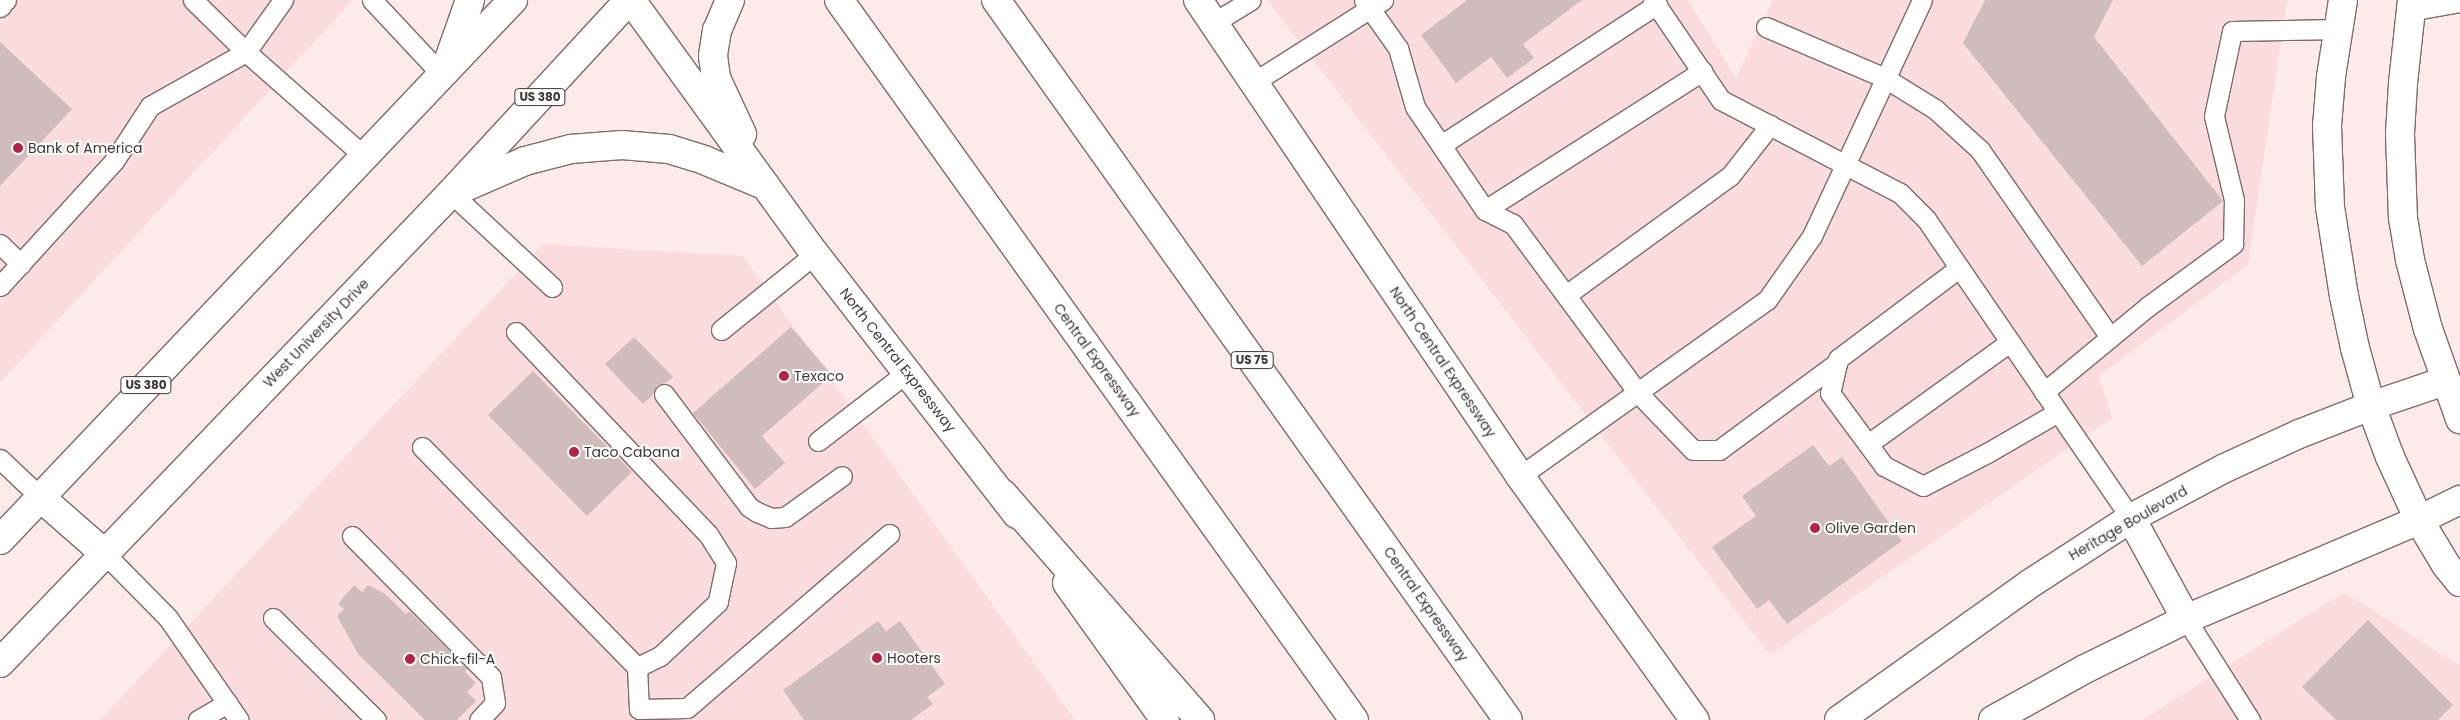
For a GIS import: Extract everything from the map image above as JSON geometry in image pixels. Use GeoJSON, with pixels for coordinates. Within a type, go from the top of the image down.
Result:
{"type":"FeatureCollection","features":[{"type":"Feature","properties":{"kind":"main road"},"geometry":{"type":"LineString","coordinates":[[443,76],[470,0]]}},
{"type":"Feature","properties":{"kind":"main road","name":"US 380"},"geometry":{"type":"LineString","coordinates":[[0,540],[364,156],[443,76],[513,0]]}},
{"type":"Feature","properties":{"kind":"main road","name":"North Central Expressway"},"geometry":{"type":"LineString","coordinates":[[630,0],[815,254],[906,373],[1003,494],[1163,719]]}},
{"type":"Feature","properties":{"kind":"main road","name":"West University Drive"},"geometry":{"type":"LineString","coordinates":[[0,663],[451,194],[630,0]]}},
{"type":"Feature","properties":{"kind":"main road"},"geometry":{"type":"LineString","coordinates":[[730,0],[717,30],[713,56],[716,78],[766,186]]}},
{"type":"Feature","properties":{"kind":"main road","name":"Central Expressway"},"geometry":{"type":"LineString","coordinates":[[839,0],[1354,720]]}},
{"type":"Feature","properties":{"kind":"main road","name":"Central Expressway"},"geometry":{"type":"LineString","coordinates":[[996,0],[1508,720]]}},
{"type":"Feature","properties":{"kind":"main road","name":"North Central Expressway"},"geometry":{"type":"LineString","coordinates":[[1198,0],[1520,476],[1695,720]]}},
{"type":"Feature","properties":{"kind":"main road"},"geometry":{"type":"LineString","coordinates":[[2343,0],[2327,126],[2330,207],[2355,348],[2371,406],[2390,457],[2419,520],[2446,565],[2460,582]]}},
{"type":"Feature","properties":{"kind":"main road"},"geometry":{"type":"LineString","coordinates":[[2411,6],[2400,134],[2403,218],[2410,260],[2428,330],[2453,379],[2460,419]]}},
{"type":"Feature","properties":{"kind":"main road"},"geometry":{"type":"LineString","coordinates":[[451,194],[525,160],[571,150],[622,145],[670,149],[704,160],[766,186]]}},
{"type":"Feature","properties":{"kind":"main road","name":"Heritage Boulevard"},"geometry":{"type":"LineString","coordinates":[[1839,720],[2030,583],[2132,518],[2225,468],[2299,434],[2371,406],[2453,379]]}},
{"type":"Feature","properties":{"kind":"main road"},"geometry":{"type":"LineString","coordinates":[[1003,494],[1200,720]]}},
{"type":"Feature","properties":{"kind":"main road"},"geometry":{"type":"LineString","coordinates":[[40,497],[104,553]]}},
{"type":"Feature","properties":{"kind":"main road"},"geometry":{"type":"LineString","coordinates":[[1993,720],[2085,669],[2186,619],[2419,520],[2460,500]]}},
{"type":"Feature","properties":{"kind":"main road"},"geometry":{"type":"LineString","coordinates":[[2132,518],[2186,619]]}},
{"type":"Feature","properties":{"kind":"lane"},"geometry":{"type":"LineString","coordinates":[[0,7],[6,0]]}},
{"type":"Feature","properties":{"kind":"lane"},"geometry":{"type":"LineString","coordinates":[[193,0],[246,52],[364,156]]}},
{"type":"Feature","properties":{"kind":"lane"},"geometry":{"type":"LineString","coordinates":[[0,286],[114,161],[150,106],[246,52],[283,0]]}},
{"type":"Feature","properties":{"kind":"lane"},"geometry":{"type":"LineString","coordinates":[[372,0],[443,76]]}},
{"type":"Feature","properties":{"kind":"lane"},"geometry":{"type":"LineString","coordinates":[[1213,23],[1251,0]]}},
{"type":"Feature","properties":{"kind":"lane"},"geometry":{"type":"LineString","coordinates":[[1441,145],[1655,2],[1722,100],[1900,193],[1926,219],[2132,518]]}},
{"type":"Feature","properties":{"kind":"lane"},"geometry":{"type":"LineString","coordinates":[[1520,476],[1767,300],[1812,236],[1885,78],[1915,2]]}},
{"type":"Feature","properties":{"kind":"lane"},"geometry":{"type":"LineString","coordinates":[[2411,6],[2460,2]]}},
{"type":"Feature","properties":{"kind":"lane"},"geometry":{"type":"LineString","coordinates":[[1254,82],[1372,3],[1398,48],[1415,107],[1485,210],[1513,224],[1638,393],[1693,450],[1719,450],[1837,363]]}},
{"type":"Feature","properties":{"kind":"lane"},"geometry":{"type":"LineString","coordinates":[[1766,27],[1885,78],[1935,108],[1980,150],[2110,338]]}},
{"type":"Feature","properties":{"kind":"lane"},"geometry":{"type":"LineString","coordinates":[[2044,392],[2110,338],[2233,244],[2234,200],[2214,116],[2232,31],[2338,29]]}},
{"type":"Feature","properties":{"kind":"lane"},"geometry":{"type":"LineString","coordinates":[[1485,210],[1702,71]]}},
{"type":"Feature","properties":{"kind":"lane"},"geometry":{"type":"LineString","coordinates":[[1566,295],[1730,176],[1770,125]]}},
{"type":"Feature","properties":{"kind":"lane"},"geometry":{"type":"LineString","coordinates":[[451,194],[552,287]]}},
{"type":"Feature","properties":{"kind":"lane"},"geometry":{"type":"LineString","coordinates":[[0,244],[21,264]]}},
{"type":"Feature","properties":{"kind":"lane"},"geometry":{"type":"LineString","coordinates":[[721,330],[815,254]]}},
{"type":"Feature","properties":{"kind":"lane"},"geometry":{"type":"LineString","coordinates":[[1959,268],[1838,359],[1830,393],[1884,466],[1923,486],[1987,453],[2058,412]]}},
{"type":"Feature","properties":{"kind":"lane"},"geometry":{"type":"LineString","coordinates":[[516,332],[708,534],[726,564],[718,602],[660,656],[637,667]]}},
{"type":"Feature","properties":{"kind":"lane"},"geometry":{"type":"LineString","coordinates":[[1868,444],[2010,342]]}},
{"type":"Feature","properties":{"kind":"lane"},"geometry":{"type":"LineString","coordinates":[[818,441],[906,373]]}},
{"type":"Feature","properties":{"kind":"lane"},"geometry":{"type":"LineString","coordinates":[[664,394],[750,507],[757,512],[771,518],[785,517],[842,476]]}},
{"type":"Feature","properties":{"kind":"lane"},"geometry":{"type":"LineString","coordinates":[[422,447],[637,667],[638,716],[686,708],[889,534]]}},
{"type":"Feature","properties":{"kind":"lane"},"geometry":{"type":"LineString","coordinates":[[0,459],[40,497]]}},
{"type":"Feature","properties":{"kind":"lane"},"geometry":{"type":"LineString","coordinates":[[352,536],[491,677],[495,704],[479,720]]}},
{"type":"Feature","properties":{"kind":"lane"},"geometry":{"type":"LineString","coordinates":[[104,553],[168,618],[239,720]]}},
{"type":"Feature","properties":{"kind":"lane"},"geometry":{"type":"LineString","coordinates":[[273,618],[376,720]]}},
{"type":"Feature","properties":{"kind":"lane"},"geometry":{"type":"LineString","coordinates":[[2186,619],[2250,720]]}},
{"type":"Feature","properties":{"kind":"lane"},"geometry":{"type":"LineString","coordinates":[[198,720],[227,703]]}},
{"type":"Feature","properties":{"kind":"shaded area"},"geometry":{"type":"Polygon","coordinates":[[[0,0],[353,0],[0,383],[0,0]]]}},
{"type":"Feature","properties":{"kind":"shaded area"},"geometry":{"type":"Polygon","coordinates":[[[1267,0],[1688,0],[1736,78],[1773,0],[2287,0],[2248,265],[2099,376],[2112,418],[1770,655],[1267,0]]]}},
{"type":"Feature","properties":{"kind":"shaded area"},"geometry":{"type":"Polygon","coordinates":[[[543,244],[743,256],[1075,720],[100,720],[543,244]]]}},
{"type":"Feature","properties":{"kind":"shaded area"},"geometry":{"type":"Polygon","coordinates":[[[2344,592],[2460,666],[2460,720],[2142,720],[2344,592]]]}},
{"type":"Feature","properties":{"kind":"building"},"geometry":{"type":"Polygon","coordinates":[[[1467,0],[1582,0],[1523,44],[1534,58],[1507,78],[1491,57],[1456,83],[1421,35],[1467,0]]]}},
{"type":"Feature","properties":{"kind":"building"},"geometry":{"type":"Polygon","coordinates":[[[1985,0],[2113,0],[2094,37],[2223,201],[2142,266],[1963,43],[1985,0]]]}},
{"type":"Feature","properties":{"kind":"building","name":"Bank of America"},"geometry":{"type":"Polygon","coordinates":[[[0,42],[72,109],[0,186],[0,42]]]}},
{"type":"Feature","properties":{"kind":"building"},"geometry":{"type":"Polygon","coordinates":[[[791,327],[832,375],[762,436],[785,463],[755,489],[693,413],[791,327]]]}},
{"type":"Feature","properties":{"kind":"building"},"geometry":{"type":"Polygon","coordinates":[[[634,337],[673,377],[666,383],[657,385],[653,395],[643,404],[605,364],[634,337]]]}},
{"type":"Feature","properties":{"kind":"building"},"geometry":{"type":"Polygon","coordinates":[[[533,371],[632,472],[587,516],[488,415],[533,371]]]}},
{"type":"Feature","properties":{"kind":"building","name":"Olive Garden"},"geometry":{"type":"Polygon","coordinates":[[[1813,445],[1829,466],[1842,457],[1902,541],[1787,624],[1769,600],[1757,609],[1712,547],[1756,516],[1742,496],[1813,445]]]}},
{"type":"Feature","properties":{"kind":"building","name":"Chick-fil-A"},"geometry":{"type":"Polygon","coordinates":[[[354,585],[362,592],[368,585],[385,594],[406,614],[409,611],[468,669],[465,672],[476,683],[467,692],[476,701],[457,720],[425,720],[358,654],[337,616],[344,609],[338,604],[354,585]]]}},
{"type":"Feature","properties":{"kind":"building"},"geometry":{"type":"Polygon","coordinates":[[[2368,620],[2453,705],[2438,720],[2336,720],[2302,687],[2368,620]]]}},
{"type":"Feature","properties":{"kind":"building","name":"Hooters"},"geometry":{"type":"Polygon","coordinates":[[[878,621],[886,631],[900,621],[945,684],[927,697],[933,704],[911,720],[804,720],[783,690],[878,621]]]}},
{"type":"Feature","properties":{"kind":"place","name":"Bank of America"},"geometry":{"type":"Point","coordinates":[18,148]}},
{"type":"Feature","properties":{"kind":"place","name":"Texaco"},"geometry":{"type":"Point","coordinates":[784,376]}},
{"type":"Feature","properties":{"kind":"place","name":"Taco Cabana"},"geometry":{"type":"Point","coordinates":[574,452]}},
{"type":"Feature","properties":{"kind":"place","name":"Olive Garden"},"geometry":{"type":"Point","coordinates":[1815,528]}},
{"type":"Feature","properties":{"kind":"place","name":"Hooters"},"geometry":{"type":"Point","coordinates":[877,658]}},
{"type":"Feature","properties":{"kind":"place","name":"Chick-fil-A"},"geometry":{"type":"Point","coordinates":[410,659]}}]}
